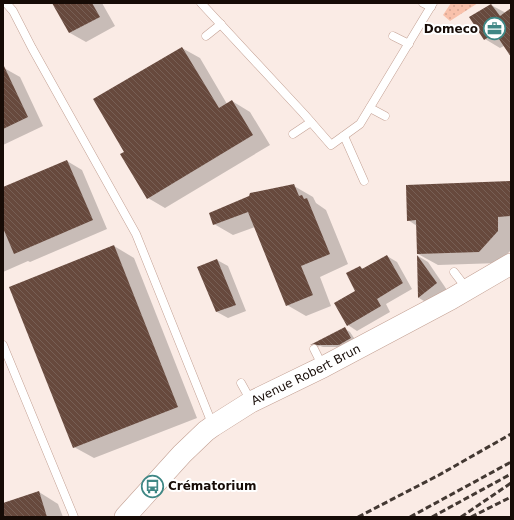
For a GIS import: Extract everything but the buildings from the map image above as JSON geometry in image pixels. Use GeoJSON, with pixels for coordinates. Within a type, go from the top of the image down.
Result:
{"type":"FeatureCollection","features":[{"type":"Feature","properties":{"kind":"street","name":"Avenue Robert Brun"},"geometry":{"type":"LineString","coordinates":[[125,517],[182,454],[213,426],[318,358],[467,290],[511,264]]}},
{"type":"Feature","properties":{"kind":"lane"},"geometry":{"type":"LineString","coordinates":[[6,3],[13,11],[32,48],[136,234],[213,426]]}},
{"type":"Feature","properties":{"kind":"lane"},"geometry":{"type":"LineString","coordinates":[[201,3],[331,145],[360,124],[432,5],[423,3]]}},
{"type":"Feature","properties":{"kind":"lane"},"geometry":{"type":"LineString","coordinates":[[206,36],[221,24]]}},
{"type":"Feature","properties":{"kind":"lane"},"geometry":{"type":"LineString","coordinates":[[394,36],[409,44]]}},
{"type":"Feature","properties":{"kind":"lane"},"geometry":{"type":"LineString","coordinates":[[370,108],[385,116]]}},
{"type":"Feature","properties":{"kind":"lane"},"geometry":{"type":"LineString","coordinates":[[293,134],[311,122]]}},
{"type":"Feature","properties":{"kind":"lane"},"geometry":{"type":"LineString","coordinates":[[344,136],[364,181]]}},
{"type":"Feature","properties":{"kind":"lane"},"geometry":{"type":"LineString","coordinates":[[454,272],[467,290]]}},
{"type":"Feature","properties":{"kind":"lane"},"geometry":{"type":"LineString","coordinates":[[3,345],[74,517]]}},
{"type":"Feature","properties":{"kind":"lane"},"geometry":{"type":"LineString","coordinates":[[241,383],[251,402]]}},
{"type":"Feature","properties":{"kind":"shaded area"},"geometry":{"type":"Polygon","coordinates":[[[451,3],[478,3],[450,21],[443,15],[451,3]]]}},
{"type":"Feature","properties":{"kind":"railway"},"geometry":{"type":"LineString","coordinates":[[358,517],[439,475],[511,434]]}},
{"type":"Feature","properties":{"kind":"railway"},"geometry":{"type":"LineString","coordinates":[[410,517],[511,462]]}},
{"type":"Feature","properties":{"kind":"railway"},"geometry":{"type":"LineString","coordinates":[[432,517],[511,474]]}},
{"type":"Feature","properties":{"kind":"railway"},"geometry":{"type":"LineString","coordinates":[[461,517],[511,483]]}},
{"type":"Feature","properties":{"kind":"railway"},"geometry":{"type":"LineString","coordinates":[[471,517],[511,497]]}},
{"type":"Feature","properties":{"kind":"place","name":"Domeco"},"geometry":{"type":"Point","coordinates":[494,29]}},
{"type":"Feature","properties":{"kind":"place","name":"Crématorium"},"geometry":{"type":"Point","coordinates":[153,486]}}]}
